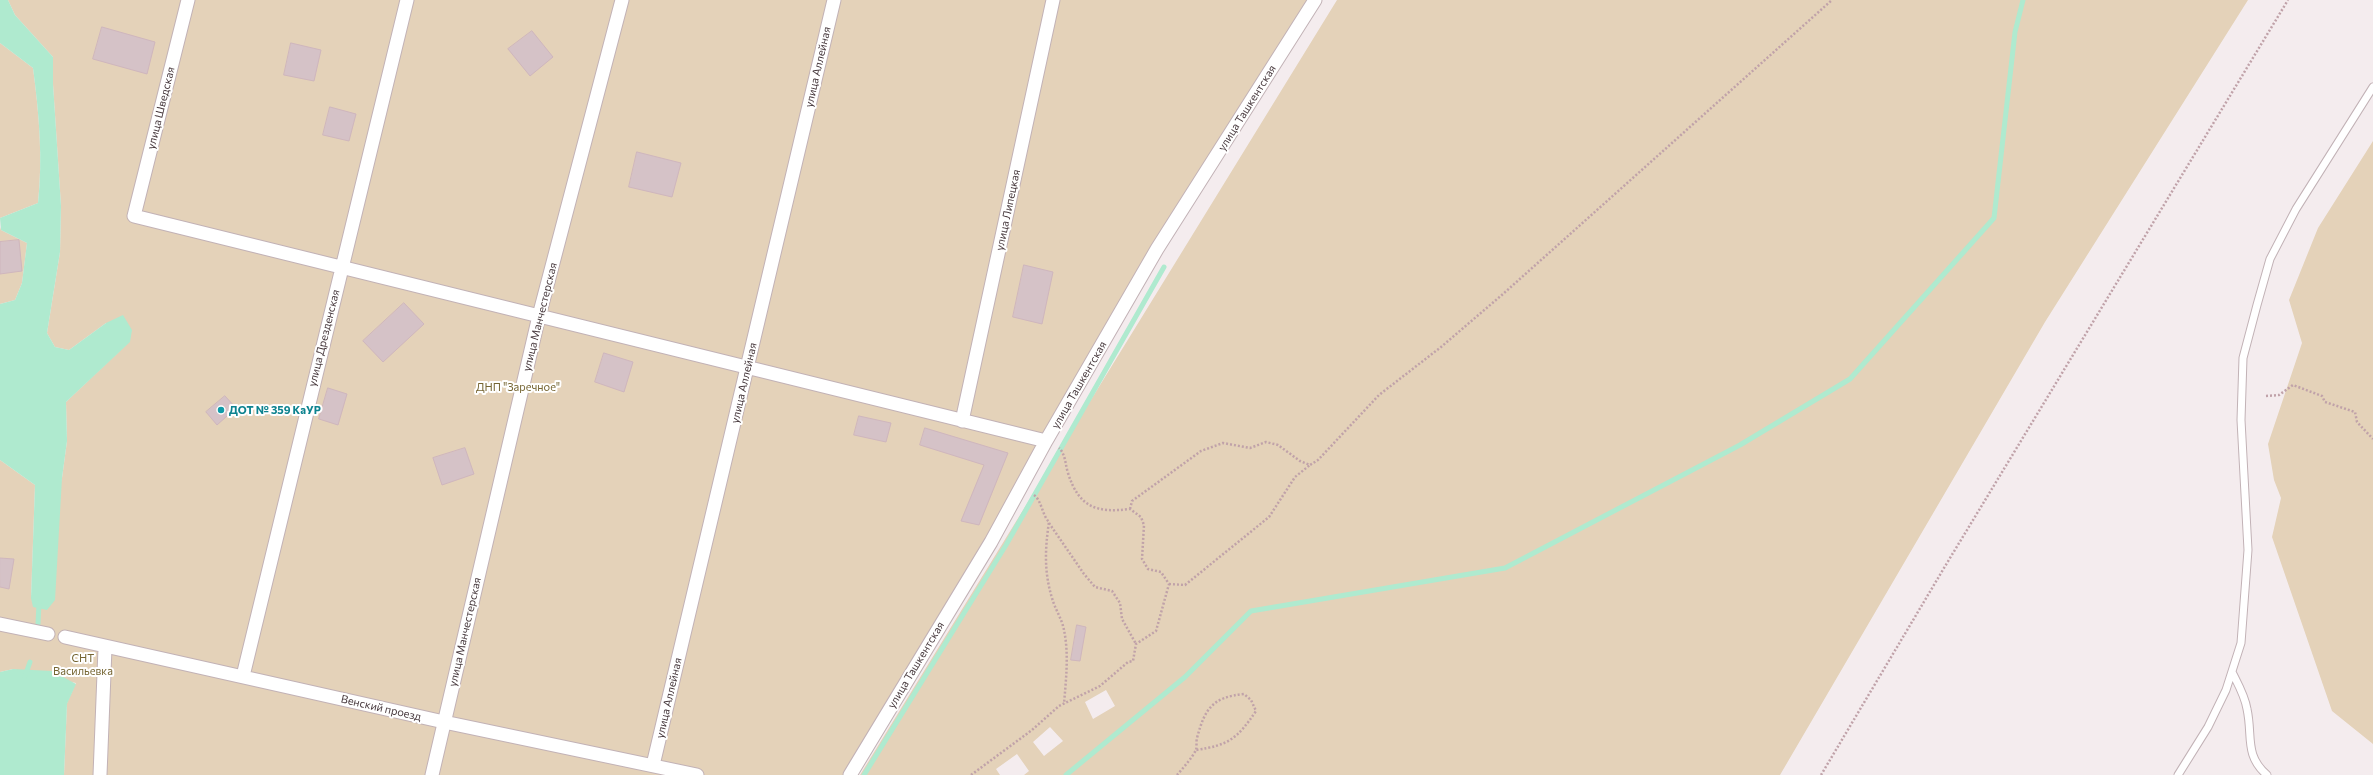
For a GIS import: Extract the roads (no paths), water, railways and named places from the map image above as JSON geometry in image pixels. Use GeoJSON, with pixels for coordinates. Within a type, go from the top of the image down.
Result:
{"type":"FeatureCollection","features":[{"type":"Feature","properties":{"kind":"street","name":"улица Шведская"},"geometry":{"type":"LineString","coordinates":[[188,0],[134,216],[341,266]]}},
{"type":"Feature","properties":{"kind":"street","name":"улица Дрезденская"},"geometry":{"type":"LineString","coordinates":[[243,676],[341,266],[407,0]]}},
{"type":"Feature","properties":{"kind":"street","name":"улица Манчестерская"},"geometry":{"type":"LineString","coordinates":[[432,775],[539,316],[622,0]]}},
{"type":"Feature","properties":{"kind":"street","name":"улица Аллейная"},"geometry":{"type":"LineString","coordinates":[[653,765],[834,0]]}},
{"type":"Feature","properties":{"kind":"street","name":"улица Липецкая"},"geometry":{"type":"LineString","coordinates":[[962,421],[1054,0]]}},
{"type":"Feature","properties":{"kind":"street","name":"улица Ташкентская"},"geometry":{"type":"LineString","coordinates":[[850,775],[991,542],[1046,442],[1157,249],[1315,0]]}},
{"type":"Feature","properties":{"kind":"street"},"geometry":{"type":"LineString","coordinates":[[341,266],[539,316],[748,366],[1046,442]]}},
{"type":"Feature","properties":{"kind":"street"},"geometry":{"type":"LineString","coordinates":[[0,624],[48,634]]}},
{"type":"Feature","properties":{"kind":"street","name":"Венский проезд"},"geometry":{"type":"LineString","coordinates":[[64,637],[105,648],[243,676],[444,722],[697,775]]}},
{"type":"Feature","properties":{"kind":"street"},"geometry":{"type":"LineString","coordinates":[[100,775],[105,648]]}},
{"type":"Feature","properties":{"kind":"lane"},"geometry":{"type":"LineString","coordinates":[[2178,775],[2208,727],[2226,690],[2241,643],[2248,550],[2241,420],[2244,358],[2270,259],[2296,209],[2373,87]]}},
{"type":"Feature","properties":{"kind":"lane"},"geometry":{"type":"LineString","coordinates":[[2232,672],[2242,692],[2247,709],[2251,755],[2257,766],[2267,775]]}},
{"type":"Feature","properties":{"kind":"waterway"},"geometry":{"type":"LineString","coordinates":[[1066,775],[1185,677],[1251,611],[1505,568],[1740,445],[1850,379],[1994,218],[2015,32],[2023,0]]}},
{"type":"Feature","properties":{"kind":"waterway"},"geometry":{"type":"LineString","coordinates":[[864,775],[1006,545],[1164,267]]}},
{"type":"Feature","properties":{"kind":"waterway"},"geometry":{"type":"LineString","coordinates":[[38,624],[39,603]]}},
{"type":"Feature","properties":{"kind":"waterway"},"geometry":{"type":"LineString","coordinates":[[25,676],[30,662]]}},
{"type":"Feature","properties":{"kind":"place","name":"ДОТ № 359 КаУР"},"geometry":{"type":"Point","coordinates":[221,410]}},
{"type":"Feature","properties":{"kind":"park label","name":"ДНП \"Заречное\""},"geometry":{"type":"Point","coordinates":[518,387]}},
{"type":"Feature","properties":{"kind":"park label","name":"СНТ Васильевка"},"geometry":{"type":"Point","coordinates":[83,664]}}]}
